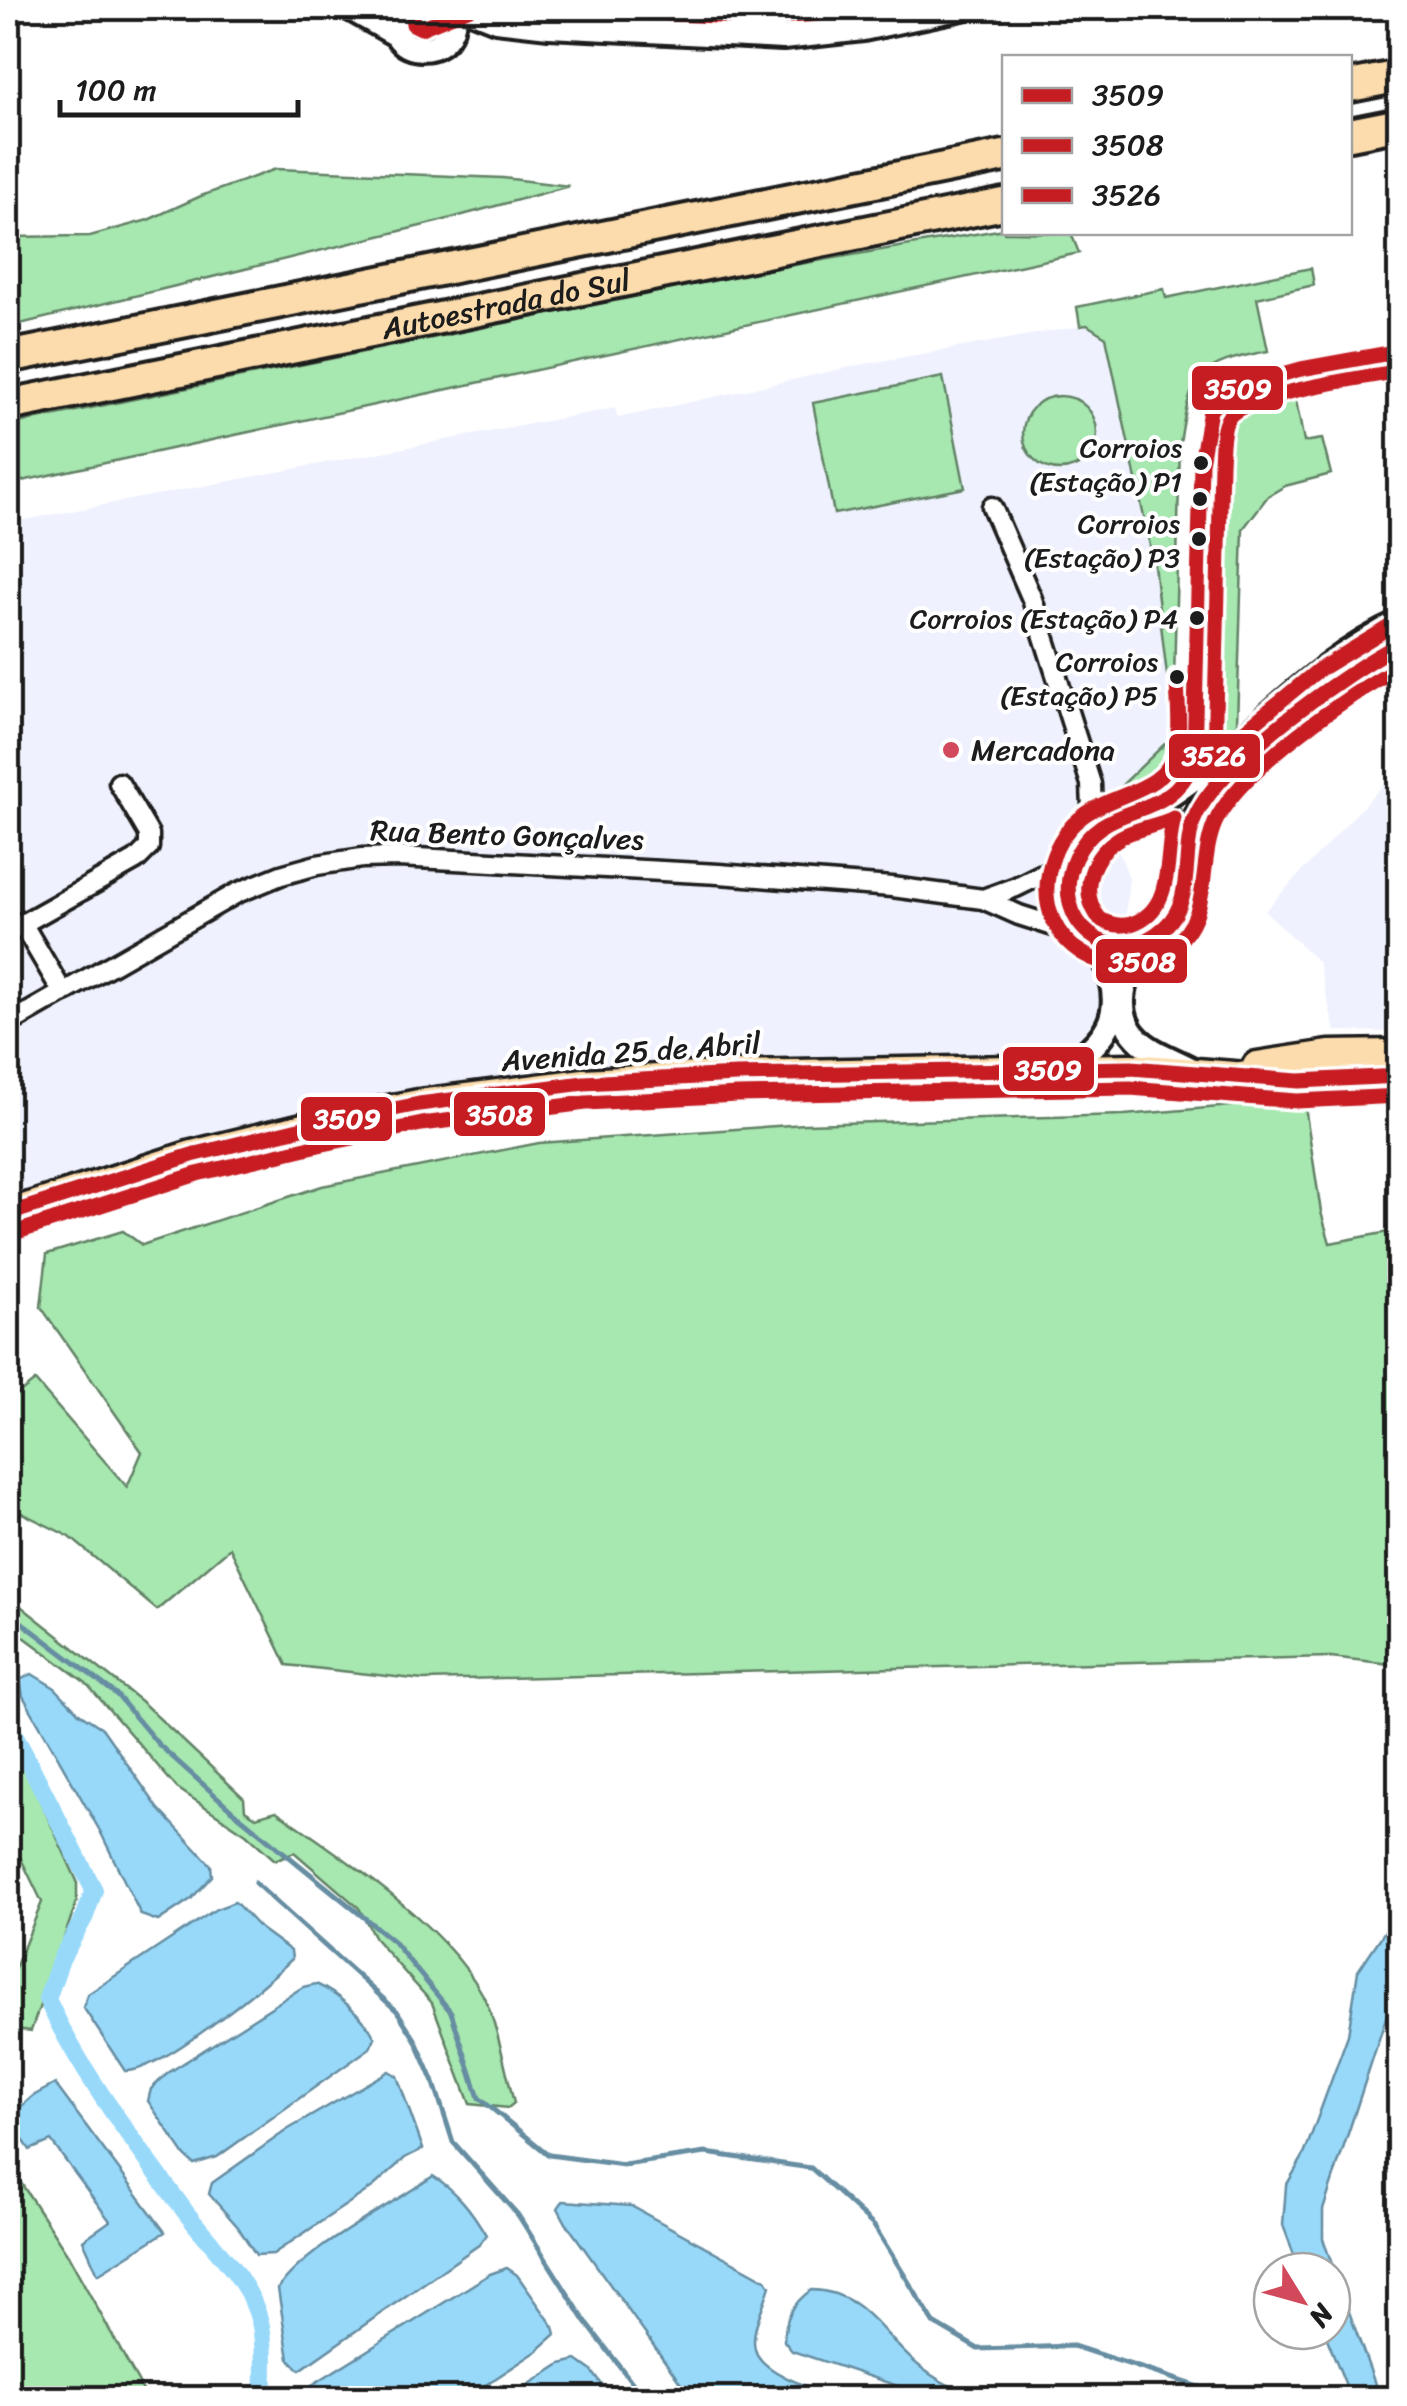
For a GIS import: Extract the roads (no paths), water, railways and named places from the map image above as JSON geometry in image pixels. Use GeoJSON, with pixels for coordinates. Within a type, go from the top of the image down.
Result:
{"type":"FeatureCollection","features":[{"type":"Feature","properties":{"kind":"highway"},"geometry":{"type":"LineString","coordinates":[[1352,86],[1400,76]]}},
{"type":"Feature","properties":{"kind":"highway"},"geometry":{"type":"LineString","coordinates":[[1352,134],[1400,124]]}},
{"type":"Feature","properties":{"kind":"highway","name":"Autoestrada do Sul"},"geometry":{"type":"LineString","coordinates":[[8,357],[1002,156]]}},
{"type":"Feature","properties":{"kind":"highway","name":"Autoestrada do Sul"},"geometry":{"type":"LineString","coordinates":[[8,406],[1002,204]]}},
{"type":"Feature","properties":{"kind":"main road","name":"Avenida 25 de Abril"},"geometry":{"type":"LineString","coordinates":[[1201,1074],[1329,1055],[1400,1054]]}},
{"type":"Feature","properties":{"kind":"main road","name":"Avenida 25 de Abril"},"geometry":{"type":"LineString","coordinates":[[11,1210],[239,1142],[419,1104],[502,1092],[718,1076],[1066,1068],[1131,1068],[1299,1081],[1400,1076]]}},
{"type":"Feature","properties":{"kind":"street"},"geometry":{"type":"LineString","coordinates":[[349,8],[394,32],[413,48],[438,45],[448,37],[496,20]]}},
{"type":"Feature","properties":{"kind":"street"},"geometry":{"type":"LineString","coordinates":[[391,8],[394,32]]}},
{"type":"Feature","properties":{"kind":"street"},"geometry":{"type":"LineString","coordinates":[[448,37],[454,26],[453,8]]}},
{"type":"Feature","properties":{"kind":"street"},"geometry":{"type":"LineString","coordinates":[[466,8],[496,20],[783,38],[863,29],[962,8]]}},
{"type":"Feature","properties":{"kind":"street"},"geometry":{"type":"LineString","coordinates":[[992,506],[1032,599],[1092,784],[1092,809],[1066,882],[1076,924],[1091,939],[1112,980],[1111,1023],[1092,1051],[1066,1068]]}},
{"type":"Feature","properties":{"kind":"street"},"geometry":{"type":"LineString","coordinates":[[1076,854],[1092,833],[1179,788],[1335,658],[1364,638],[1400,623]]}},
{"type":"Feature","properties":{"kind":"street"},"geometry":{"type":"LineString","coordinates":[[1201,1074],[1136,1038],[1127,1024],[1123,995],[1141,950],[1175,916],[1183,899],[1191,828],[1200,807],[1220,778],[1335,683],[1400,644]]}},
{"type":"Feature","properties":{"kind":"street"},"geometry":{"type":"LineString","coordinates":[[63,992],[15,928],[136,860],[149,848],[148,834],[119,783]]}},
{"type":"Feature","properties":{"kind":"street"},"geometry":{"type":"LineString","coordinates":[[1092,784],[1108,801],[1174,823],[1188,848]]}},
{"type":"Feature","properties":{"kind":"street","name":"Rua Bento Gonçalves"},"geometry":{"type":"LineString","coordinates":[[983,898],[1016,887],[1076,854]]}},
{"type":"Feature","properties":{"kind":"street","name":"Rua Bento Gonçalves"},"geometry":{"type":"LineString","coordinates":[[8,1024],[237,893],[281,875],[362,858],[719,874],[983,898],[1019,915],[1091,939]]}},
{"type":"Feature","properties":{"kind":"street"},"geometry":{"type":"LineString","coordinates":[[1091,939],[1135,945],[1157,934]]}},
{"type":"Feature","properties":{"kind":"water"},"geometry":{"type":"Polygon","coordinates":[[[32,1674],[102,1728],[158,1808],[211,1865],[212,1876],[191,1899],[158,1921],[141,1915],[100,1831],[23,1696],[20,1680],[32,1674]]]}},
{"type":"Feature","properties":{"kind":"water"},"geometry":{"type":"Polygon","coordinates":[[[235,1902],[261,1929],[291,1951],[292,1959],[186,2043],[141,2068],[125,2071],[83,2007],[88,1994],[216,1909],[235,1902]]]}},
{"type":"Feature","properties":{"kind":"water"},"geometry":{"type":"Polygon","coordinates":[[[1399,1910],[1399,1978],[1323,2210],[1323,2239],[1327,2251],[1293,2251],[1283,2225],[1286,2186],[1304,2155],[1348,2035],[1358,1971],[1399,1910]]]}},
{"type":"Feature","properties":{"kind":"water"},"geometry":{"type":"Polygon","coordinates":[[[316,1984],[364,2022],[375,2038],[370,2048],[217,2157],[194,2164],[148,2101],[151,2089],[168,2073],[303,1987],[316,1984]]]}},
{"type":"Feature","properties":{"kind":"water"},"geometry":{"type":"Polygon","coordinates":[[[389,2071],[397,2076],[423,2149],[273,2254],[256,2255],[209,2194],[212,2183],[287,2130],[389,2071]]]}},
{"type":"Feature","properties":{"kind":"water"},"geometry":{"type":"Polygon","coordinates":[[[55,2084],[165,2232],[98,2274],[83,2240],[110,2221],[51,2141],[30,2150],[8,2118],[33,2096],[55,2084]]]}},
{"type":"Feature","properties":{"kind":"water"},"geometry":{"type":"Polygon","coordinates":[[[433,2176],[457,2195],[475,2218],[486,2235],[480,2244],[300,2370],[289,2359],[278,2289],[327,2244],[433,2176]]]}},
{"type":"Feature","properties":{"kind":"water"},"geometry":{"type":"Polygon","coordinates":[[[563,2201],[631,2206],[766,2280],[770,2286],[754,2342],[759,2358],[790,2380],[837,2398],[691,2398],[566,2223],[558,2208],[563,2201]]]}},
{"type":"Feature","properties":{"kind":"water"},"geometry":{"type":"Polygon","coordinates":[[[507,2268],[517,2275],[556,2334],[466,2398],[298,2398],[304,2390],[490,2274],[507,2268]]]}},
{"type":"Feature","properties":{"kind":"water"},"geometry":{"type":"Polygon","coordinates":[[[811,2290],[829,2292],[858,2306],[925,2371],[981,2398],[934,2398],[792,2351],[784,2341],[788,2318],[811,2290]]]}},
{"type":"Feature","properties":{"kind":"water"},"geometry":{"type":"Polygon","coordinates":[[[1352,2320],[1380,2398],[1351,2398],[1332,2351],[1352,2351],[1352,2320]]]}},
{"type":"Feature","properties":{"kind":"water"},"geometry":{"type":"Polygon","coordinates":[[[577,2360],[591,2370],[612,2398],[508,2398],[561,2364],[577,2360]]]}},
{"type":"Feature","properties":{"kind":"waterway"},"geometry":{"type":"LineString","coordinates":[[8,1612],[116,1694],[158,1744],[234,1812],[393,1941],[451,2012],[479,2098],[549,2155],[624,2165],[706,2153],[811,2168],[874,2226],[934,2323],[978,2349],[1073,2346],[1233,2398]]}},
{"type":"Feature","properties":{"kind":"waterway"},"geometry":{"type":"LineString","coordinates":[[8,1722],[94,1890],[47,1999],[110,2108],[247,2291],[262,2331],[264,2398]]}},
{"type":"Feature","properties":{"kind":"waterway"},"geometry":{"type":"LineString","coordinates":[[255,1883],[397,2011],[415,2039],[433,2080],[453,2142],[518,2215],[585,2321],[644,2398]]}},
{"type":"Feature","properties":{"kind":"place","name":"Corroios (Estação) P1"},"geometry":{"type":"Point","coordinates":[1201,463]}},
{"type":"Feature","properties":{"kind":"place","name":"Corroios (Estação) P3"},"geometry":{"type":"Point","coordinates":[1199,539]}},
{"type":"Feature","properties":{"kind":"place","name":"Corroios (Estação) P4"},"geometry":{"type":"Point","coordinates":[1197,618]}},
{"type":"Feature","properties":{"kind":"place","name":"Corroios (Estação) P5"},"geometry":{"type":"Point","coordinates":[1177,677]}},
{"type":"Feature","properties":{"kind":"place","name":"Mercadona"},"geometry":{"type":"Point","coordinates":[951,750]}}]}
